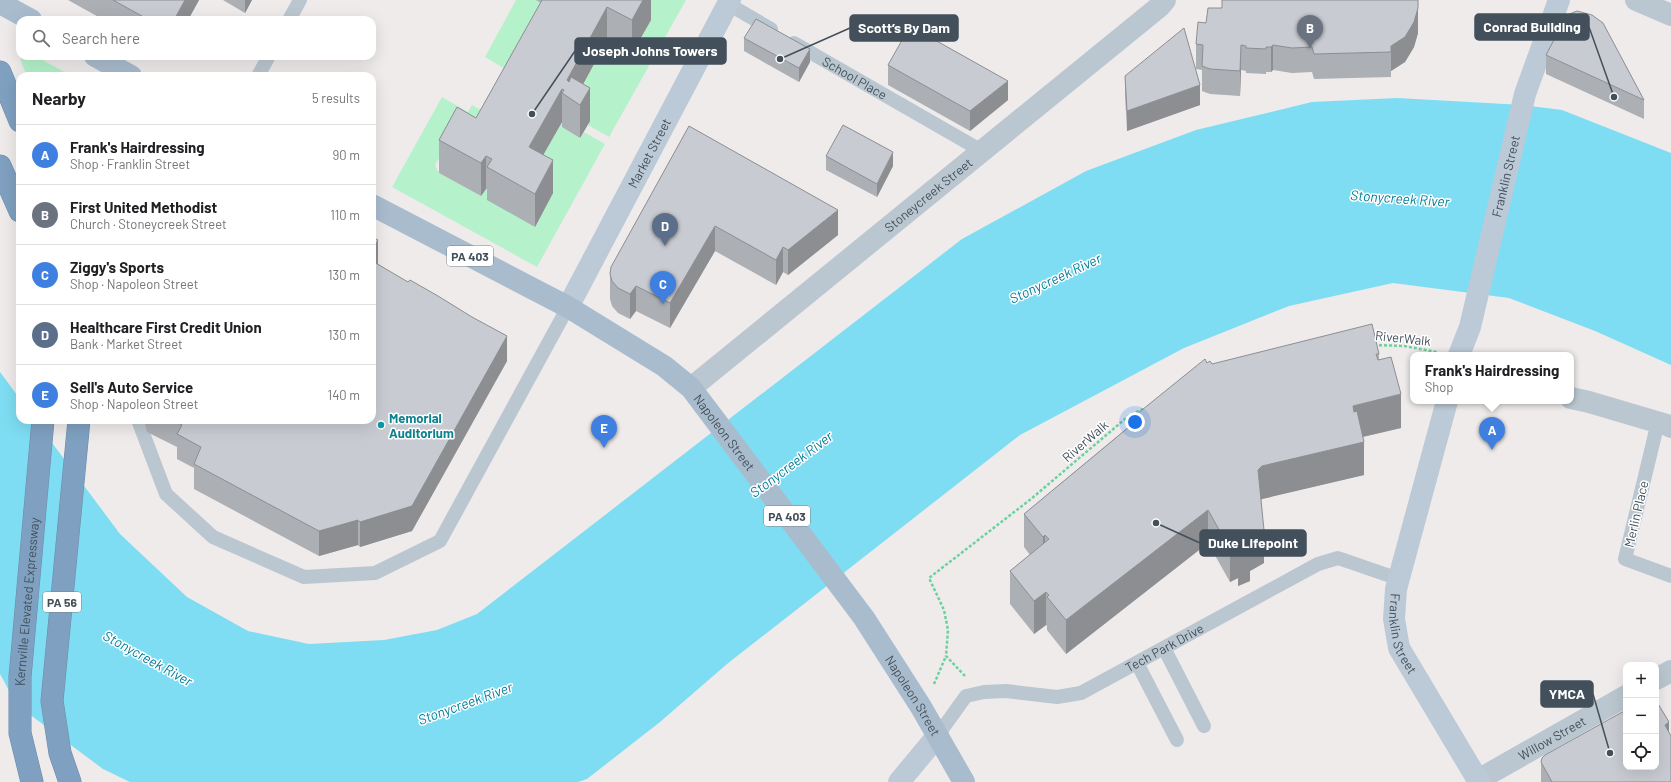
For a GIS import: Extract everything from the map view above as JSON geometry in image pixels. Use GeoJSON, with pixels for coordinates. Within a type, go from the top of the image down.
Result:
{"type":"FeatureCollection","features":[{"type":"Feature","properties":{"kind":"highway"},"geometry":{"type":"LineString","coordinates":[[0,72],[16,111]]}},
{"type":"Feature","properties":{"kind":"highway"},"geometry":{"type":"LineString","coordinates":[[0,166],[16,201]]}},
{"type":"Feature","properties":{"kind":"highway","name":"Kernville Elevated Expressway"},"geometry":{"type":"LineString","coordinates":[[32,782],[20,733],[20,677],[43,424]]}},
{"type":"Feature","properties":{"kind":"highway","name":"PA 56"},"geometry":{"type":"LineString","coordinates":[[70,782],[60,753],[52,701],[79,424]]}},
{"type":"Feature","properties":{"kind":"main road"},"geometry":{"type":"LineString","coordinates":[[0,3],[23,16]]}},
{"type":"Feature","properties":{"kind":"main road"},"geometry":{"type":"LineString","coordinates":[[102,60],[123,72]]}},
{"type":"Feature","properties":{"kind":"main road","name":"Napoleon Street"},"geometry":{"type":"LineString","coordinates":[[376,207],[568,307],[664,366],[691,388],[864,618],[938,735],[964,782]]}},
{"type":"Feature","properties":{"kind":"street","name":"Stoneycreek Street"},"geometry":{"type":"LineString","coordinates":[[691,388],[1159,8],[1165,0]]}},
{"type":"Feature","properties":{"kind":"street","name":"Franklin Street"},"geometry":{"type":"LineString","coordinates":[[1451,352],[1470,327],[1525,94],[1559,0]]}},
{"type":"Feature","properties":{"kind":"street"},"geometry":{"type":"LineString","coordinates":[[1636,0],[1671,15]]}},
{"type":"Feature","properties":{"kind":"street","name":"Market Street"},"geometry":{"type":"LineString","coordinates":[[568,307],[729,2]]}},
{"type":"Feature","properties":{"kind":"street"},"geometry":{"type":"LineString","coordinates":[[1574,399],[1664,424]]}},
{"type":"Feature","properties":{"kind":"street","name":"Franklin Street"},"geometry":{"type":"LineString","coordinates":[[1446,404],[1398,579],[1394,619],[1400,648],[1478,781]]}},
{"type":"Feature","properties":{"kind":"street"},"geometry":{"type":"LineString","coordinates":[[1659,677],[1671,671]]}},
{"type":"Feature","properties":{"kind":"street","name":"Willow Street"},"geometry":{"type":"LineString","coordinates":[[1478,781],[1623,698]]}},
{"type":"Feature","properties":{"kind":"street"},"geometry":{"type":"LineString","coordinates":[[899,782],[938,735]]}},
{"type":"Feature","properties":{"kind":"lane"},"geometry":{"type":"LineString","coordinates":[[291,16],[300,0]]}},
{"type":"Feature","properties":{"kind":"lane","name":"School Place"},"geometry":{"type":"LineString","coordinates":[[729,2],[982,151]]}},
{"type":"Feature","properties":{"kind":"lane"},"geometry":{"type":"LineString","coordinates":[[260,72],[267,60]]}},
{"type":"Feature","properties":{"kind":"lane"},"geometry":{"type":"LineString","coordinates":[[140,424],[166,494],[213,537],[304,577],[374,573],[440,541],[568,307]]}},
{"type":"Feature","properties":{"kind":"lane","name":"Merlin Place"},"geometry":{"type":"LineString","coordinates":[[1664,424],[1625,559],[1671,576]]}},
{"type":"Feature","properties":{"kind":"lane","name":"Tech Park Drive"},"geometry":{"type":"LineString","coordinates":[[938,735],[966,696],[984,692],[1006,692],[1057,697],[1081,693],[1318,564],[1338,558],[1398,579]]}},
{"type":"Feature","properties":{"kind":"lane"},"geometry":{"type":"LineString","coordinates":[[1164,648],[1204,726]]}},
{"type":"Feature","properties":{"kind":"lane"},"geometry":{"type":"LineString","coordinates":[[1137,663],[1177,740]]}},
{"type":"Feature","properties":{"kind":"path","name":"RiverWalk"},"geometry":{"type":"LineString","coordinates":[[1367,345],[1404,346],[1438,352]]}},
{"type":"Feature","properties":{"kind":"path","name":"RiverWalk"},"geometry":{"type":"LineString","coordinates":[[984,692],[960,672],[946,656],[948,630],[944,610],[929,578],[1031,499],[1131,414],[1151,406]]}},
{"type":"Feature","properties":{"kind":"green space"},"geometry":{"type":"Polygon","coordinates":[[[516,0],[536,0],[549,7],[512,73],[485,57],[516,0]]]}},
{"type":"Feature","properties":{"kind":"green space"},"geometry":{"type":"Polygon","coordinates":[[[626,0],[686,0],[609,137],[588,125],[590,120],[567,113],[607,40],[626,0]]]}},
{"type":"Feature","properties":{"kind":"green space"},"geometry":{"type":"Polygon","coordinates":[[[21,60],[42,60],[65,72],[25,72],[21,60]]]}},
{"type":"Feature","properties":{"kind":"green space"},"geometry":{"type":"Polygon","coordinates":[[[442,97],[468,112],[472,105],[488,114],[455,132],[435,165],[439,173],[481,196],[486,189],[491,192],[529,180],[562,122],[564,123],[561,128],[563,127],[580,139],[584,132],[605,144],[537,267],[392,187],[442,97]]]}},
{"type":"Feature","properties":{"kind":"water","name":"Stonycreek River"},"geometry":{"type":"Polygon","coordinates":[[[1397,98],[1523,105],[1562,110],[1671,153],[1671,365],[1595,331],[1509,298],[1393,283],[1289,306],[1184,348],[1020,435],[727,664],[660,722],[587,779],[578,782],[130,782],[103,769],[17,705],[0,674],[0,372],[16,394],[16,424],[38,424],[120,534],[187,597],[248,631],[309,644],[384,640],[437,630],[477,614],[962,239],[1086,171],[1196,130],[1312,102],[1397,98]]]}},
{"type":"Feature","properties":{"kind":"building"},"geometry":{"type":"Polygon","coordinates":[[[113,0],[185,0],[176,16],[142,16],[113,0]]]}},
{"type":"Feature","properties":{"kind":"building"},"geometry":{"type":"Polygon","coordinates":[[[542,0],[643,0],[632,20],[607,7],[567,80],[569,82],[571,77],[590,88],[580,105],[562,93],[564,90],[562,89],[529,147],[553,160],[535,194],[487,167],[492,159],[486,156],[481,163],[439,140],[457,107],[476,118],[542,0]]]}},
{"type":"Feature","properties":{"kind":"building"},"geometry":{"type":"Polygon","coordinates":[[[1222,0],[1418,0],[1418,8],[1414,22],[1405,37],[1391,46],[1391,52],[1314,54],[1312,47],[1292,48],[1273,45],[1271,47],[1266,47],[1266,49],[1246,48],[1246,46],[1241,45],[1240,71],[1210,69],[1202,66],[1203,45],[1196,44],[1198,22],[1206,23],[1208,8],[1222,8],[1222,0]]]}},
{"type":"Feature","properties":{"kind":"building"},"geometry":{"type":"Polygon","coordinates":[[[1577,11],[1592,15],[1603,23],[1644,100],[1546,55],[1567,15],[1577,11]]]}},
{"type":"Feature","properties":{"kind":"building"},"geometry":{"type":"Polygon","coordinates":[[[756,19],[810,49],[799,68],[744,38],[756,19]]]}},
{"type":"Feature","properties":{"kind":"building"},"geometry":{"type":"Polygon","coordinates":[[[910,26],[1008,81],[970,111],[888,65],[910,26]]]}},
{"type":"Feature","properties":{"kind":"building"},"geometry":{"type":"Polygon","coordinates":[[[1184,28],[1200,85],[1127,111],[1125,76],[1184,28]]]}},
{"type":"Feature","properties":{"kind":"building"},"geometry":{"type":"Polygon","coordinates":[[[843,125],[893,152],[877,184],[826,156],[843,125]]]}},
{"type":"Feature","properties":{"kind":"building"},"geometry":{"type":"Polygon","coordinates":[[[689,126],[838,210],[788,250],[783,247],[776,260],[715,226],[670,303],[636,286],[630,294],[618,288],[612,281],[610,274],[611,267],[689,126]]]}},
{"type":"Feature","properties":{"kind":"building"},"geometry":{"type":"Polygon","coordinates":[[[376,263],[408,282],[410,280],[507,336],[412,506],[360,522],[358,520],[319,531],[194,464],[201,447],[177,434],[182,425],[180,424],[376,424],[376,263]]]}},
{"type":"Feature","properties":{"kind":"building"},"geometry":{"type":"Polygon","coordinates":[[[1372,324],[1379,354],[1376,354],[1378,360],[1391,357],[1401,394],[1353,406],[1354,412],[1357,411],[1364,442],[1262,466],[1258,470],[1264,530],[1250,537],[1250,548],[1238,553],[1238,545],[1230,549],[1208,510],[1066,620],[1047,597],[1049,595],[1046,592],[1034,601],[1010,571],[1049,539],[1045,535],[1043,537],[1024,514],[1135,422],[1132,418],[1205,359],[1207,363],[1210,361],[1212,364],[1372,324]]]}},
{"type":"Feature","properties":{"kind":"building"},"geometry":{"type":"Polygon","coordinates":[[[1659,705],[1669,722],[1665,725],[1671,736],[1671,782],[1552,782],[1541,762],[1545,755],[1623,712],[1623,770],[1659,770],[1659,705]]]}},
{"type":"Feature","properties":{"kind":"place","name":"First United Methodist"},"geometry":{"type":"Point","coordinates":[1310,48]}},
{"type":"Feature","properties":{"kind":"place","name":"Scott’s By Dam"},"geometry":{"type":"Point","coordinates":[780,59]}},
{"type":"Feature","properties":{"kind":"place","name":"Conrad Building"},"geometry":{"type":"Point","coordinates":[1614,97]}},
{"type":"Feature","properties":{"kind":"place","name":"Joseph Johns Towers"},"geometry":{"type":"Point","coordinates":[532,114]}},
{"type":"Feature","properties":{"kind":"place","name":"Healthcare First Credit Union"},"geometry":{"type":"Point","coordinates":[665,246]}},
{"type":"Feature","properties":{"kind":"place","name":"Ziggy's Sports"},"geometry":{"type":"Point","coordinates":[663,304]}},
{"type":"Feature","properties":{"kind":"place","name":"Memorial Auditorium"},"geometry":{"type":"Point","coordinates":[381,425]}},
{"type":"Feature","properties":{"kind":"place","name":"Sell's Auto Service"},"geometry":{"type":"Point","coordinates":[604,448]}},
{"type":"Feature","properties":{"kind":"place","name":"Frank's Hairdressing"},"geometry":{"type":"Point","coordinates":[1492,450]}},
{"type":"Feature","properties":{"kind":"place","name":"Duke Lifepoint"},"geometry":{"type":"Point","coordinates":[1156,523]}},
{"type":"Feature","properties":{"kind":"place","name":"YMCA"},"geometry":{"type":"Point","coordinates":[1610,753]}}]}
